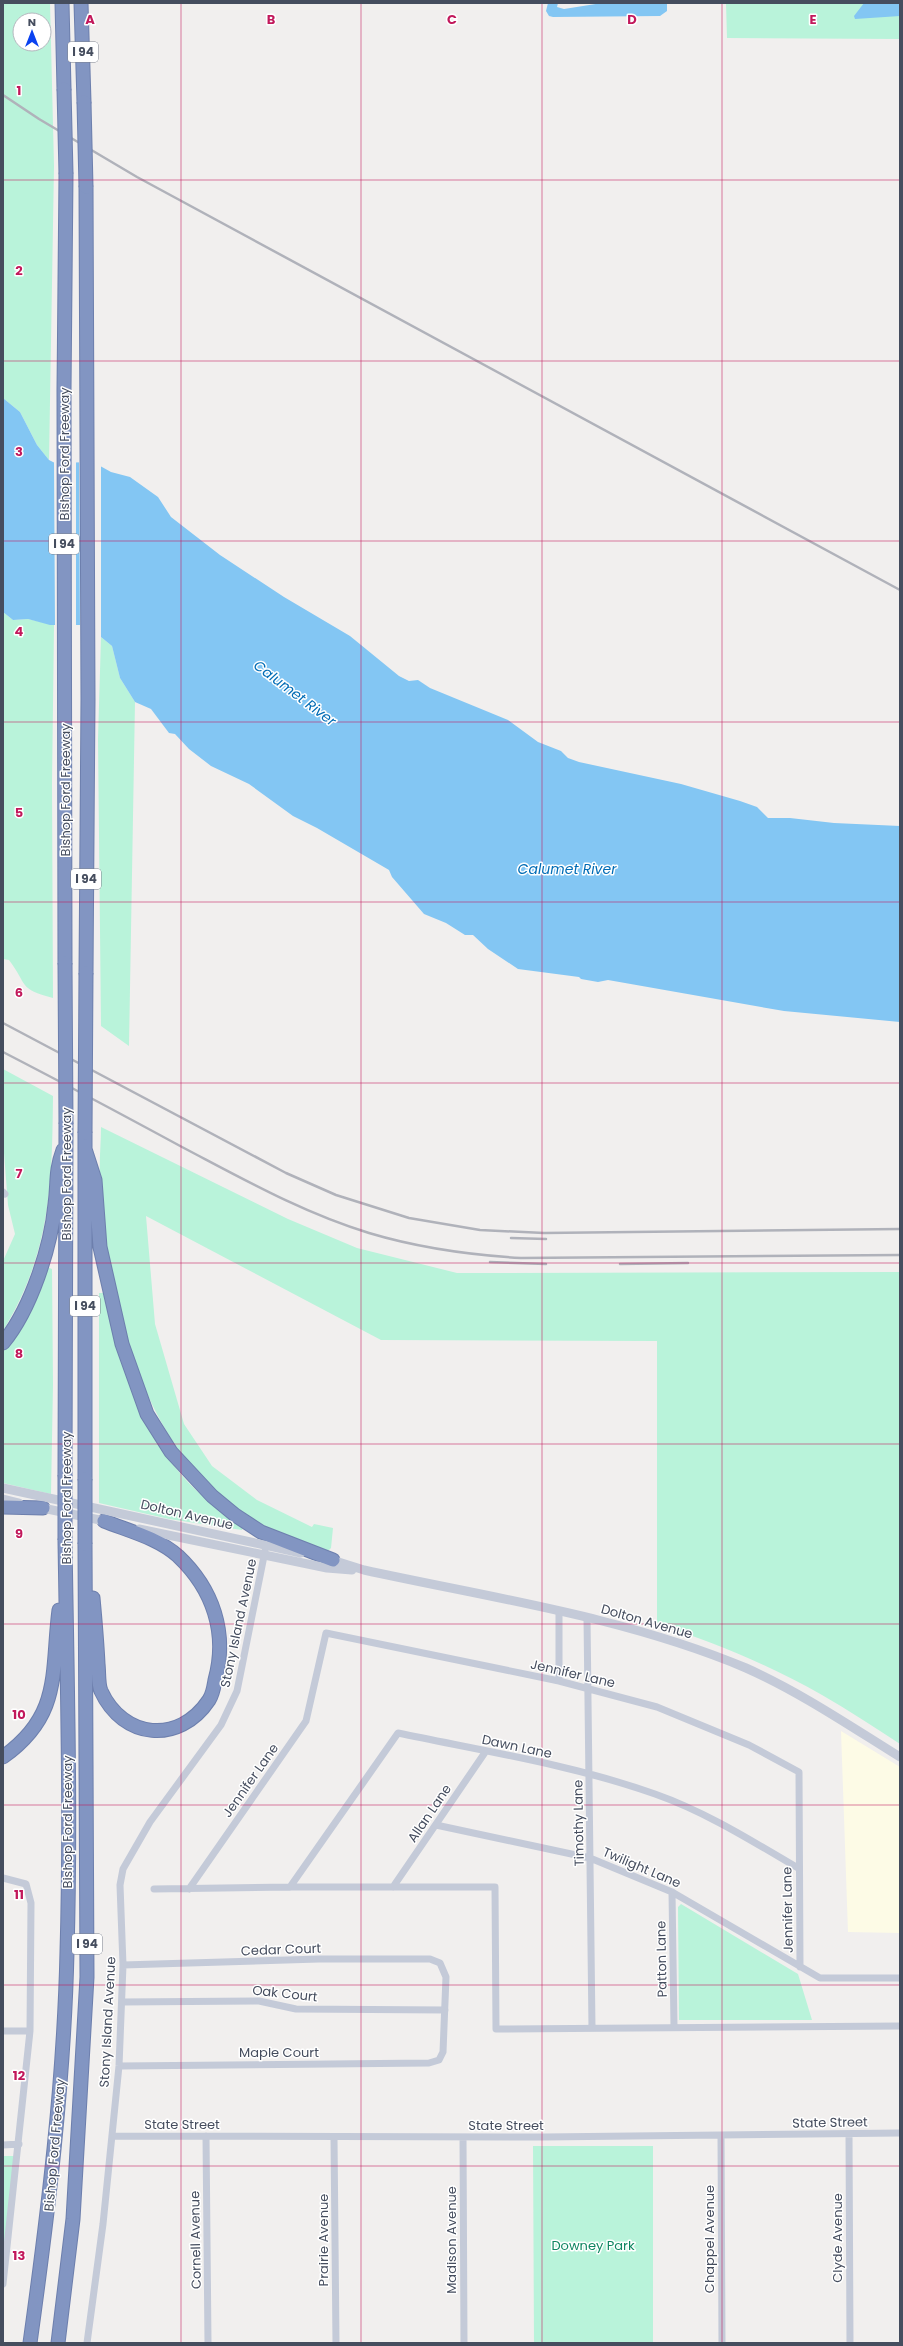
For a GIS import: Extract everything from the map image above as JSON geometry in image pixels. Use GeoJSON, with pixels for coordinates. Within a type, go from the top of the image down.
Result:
{"type":"FeatureCollection","features":[{"type":"Feature","properties":{"kind":"highway","name":"Bishop Ford Freeway"},"geometry":{"type":"LineString","coordinates":[[30,2343],[46,2232],[59,2107],[66,1982],[68,1778],[65,1540],[66,1124],[64,390],[66,174],[62,3]]}},
{"type":"Feature","properties":{"kind":"highway","name":"Bishop Ford Freeway"},"geometry":{"type":"LineString","coordinates":[[58,2343],[73,2219],[87,1977],[84,1149],[88,699],[88,390],[86,187],[81,3]]}},
{"type":"Feature","properties":{"kind":"highway"},"geometry":{"type":"LineString","coordinates":[[3,1343],[23,1311],[46,1251],[56,1204],[56,1168],[66,1141]]}},
{"type":"Feature","properties":{"kind":"highway"},"geometry":{"type":"LineString","coordinates":[[84,1149],[95,1180],[100,1247],[121,1336],[147,1414],[171,1452],[212,1496],[235,1515],[261,1532],[333,1560]]}},
{"type":"Feature","properties":{"kind":"highway"},"geometry":{"type":"LineString","coordinates":[[3,1507],[44,1508]]}},
{"type":"Feature","properties":{"kind":"highway"},"geometry":{"type":"LineString","coordinates":[[85,1559],[93,1590],[100,1689],[109,1707],[124,1722],[144,1730],[164,1730],[184,1724],[198,1714],[210,1698],[218,1669],[220,1639],[216,1611],[200,1582],[178,1556],[155,1541],[104,1521]]}},
{"type":"Feature","properties":{"kind":"highway"},"geometry":{"type":"LineString","coordinates":[[3,1757],[20,1745],[35,1728],[46,1707],[53,1680],[56,1658],[57,1626],[66,1559]]}},
{"type":"Feature","properties":{"kind":"street","name":"Dolton Avenue"},"geometry":{"type":"LineString","coordinates":[[3,1488],[333,1560],[364,1570],[587,1618],[659,1636],[747,1669],[804,1698],[900,1757]]}},
{"type":"Feature","properties":{"kind":"street","name":"Dolton Avenue"},"geometry":{"type":"LineString","coordinates":[[3,1499],[327,1568],[364,1570]]}},
{"type":"Feature","properties":{"kind":"street","name":"Stony Island Avenue"},"geometry":{"type":"LineString","coordinates":[[87,2343],[103,2224],[119,2066],[123,1965],[120,1885],[123,1869],[150,1822],[221,1725],[237,1691],[266,1545]]}},
{"type":"Feature","properties":{"kind":"street"},"geometry":{"type":"LineString","coordinates":[[559,1612],[559,1681]]}},
{"type":"Feature","properties":{"kind":"street","name":"Timothy Lane"},"geometry":{"type":"LineString","coordinates":[[587,1618],[592,2028]]}},
{"type":"Feature","properties":{"kind":"street","name":"Jennifer Lane"},"geometry":{"type":"LineString","coordinates":[[188,1889],[306,1721],[326,1633],[559,1681],[657,1707],[749,1746],[799,1772],[798,1868],[800,1967],[820,1978],[900,1978]]}},
{"type":"Feature","properties":{"kind":"street","name":"Dawn Lane"},"geometry":{"type":"LineString","coordinates":[[290,1887],[398,1733],[589,1774],[656,1795],[716,1821],[798,1868]]}},
{"type":"Feature","properties":{"kind":"street","name":"Allan Lane"},"geometry":{"type":"LineString","coordinates":[[393,1887],[486,1751]]}},
{"type":"Feature","properties":{"kind":"street","name":"Twilight Lane"},"geometry":{"type":"LineString","coordinates":[[436,1825],[590,1858],[672,1892],[800,1967]]}},
{"type":"Feature","properties":{"kind":"street"},"geometry":{"type":"LineString","coordinates":[[3,1878],[26,1884],[31,1903],[30,2030],[3,2284]]}},
{"type":"Feature","properties":{"kind":"street"},"geometry":{"type":"LineString","coordinates":[[154,1889],[290,1887],[495,1887],[496,2028],[900,2026]]}},
{"type":"Feature","properties":{"kind":"street","name":"Patton Lane"},"geometry":{"type":"LineString","coordinates":[[672,1892],[674,2026]]}},
{"type":"Feature","properties":{"kind":"street","name":"Cedar Court"},"geometry":{"type":"LineString","coordinates":[[123,1965],[319,1959],[430,1959],[440,1963],[446,1977],[444,2010]]}},
{"type":"Feature","properties":{"kind":"street","name":"Oak Court"},"geometry":{"type":"LineString","coordinates":[[122,2002],[259,2001],[296,2009],[444,2010]]}},
{"type":"Feature","properties":{"kind":"street","name":"Maple Court"},"geometry":{"type":"LineString","coordinates":[[119,2066],[429,2063],[439,2060],[443,2052],[444,2010]]}},
{"type":"Feature","properties":{"kind":"street"},"geometry":{"type":"LineString","coordinates":[[3,2031],[30,2030]]}},
{"type":"Feature","properties":{"kind":"street","name":"State Street"},"geometry":{"type":"LineString","coordinates":[[112,2136],[463,2137],[900,2133]]}},
{"type":"Feature","properties":{"kind":"street","name":"Clyde Avenue"},"geometry":{"type":"LineString","coordinates":[[849,2134],[850,2343]]}},
{"type":"Feature","properties":{"kind":"street","name":"Chappel Avenue"},"geometry":{"type":"LineString","coordinates":[[721,2135],[722,2343]]}},
{"type":"Feature","properties":{"kind":"street","name":"Cornell Avenue"},"geometry":{"type":"LineString","coordinates":[[206,2136],[208,2343]]}},
{"type":"Feature","properties":{"kind":"street","name":"Prairie Avenue"},"geometry":{"type":"LineString","coordinates":[[334,2137],[336,2343]]}},
{"type":"Feature","properties":{"kind":"street","name":"Madison Avenue"},"geometry":{"type":"LineString","coordinates":[[463,2137],[464,2343]]}},
{"type":"Feature","properties":{"kind":"street"},"geometry":{"type":"LineString","coordinates":[[3,2144],[19,2144]]}},
{"type":"Feature","properties":{"kind":"shaded area"},"geometry":{"type":"Polygon","coordinates":[[[841,1731],[900,1767],[900,1933],[848,1932],[841,1731]]]}},
{"type":"Feature","properties":{"kind":"green space"},"geometry":{"type":"Polygon","coordinates":[[[3,3],[50,3],[50,12],[12,12],[12,52],[51,52],[54,166],[49,460],[37,445],[20,412],[3,398],[3,3]]]}},
{"type":"Feature","properties":{"kind":"green space"},"geometry":{"type":"Polygon","coordinates":[[[726,3],[900,3],[900,39],[727,38],[726,3]]]}},
{"type":"Feature","properties":{"kind":"green space"},"geometry":{"type":"Polygon","coordinates":[[[3,612],[13,620],[28,619],[54,625],[52,784],[53,998],[29,989],[9,960],[3,959],[3,612]]]}},
{"type":"Feature","properties":{"kind":"green space"},"geometry":{"type":"Polygon","coordinates":[[[101,637],[112,646],[120,678],[135,702],[129,1046],[101,1026],[98,739],[101,637]]]}},
{"type":"Feature","properties":{"kind":"green space"},"geometry":{"type":"Polygon","coordinates":[[[3,1069],[53,1096],[52,1159],[46,1217],[40,1245],[31,1273],[19,1302],[3,1331],[3,1261],[15,1234],[8,1205],[3,1140],[3,1069]]]}},
{"type":"Feature","properties":{"kind":"green space"},"geometry":{"type":"Polygon","coordinates":[[[101,1127],[288,1219],[357,1248],[457,1273],[900,1272],[900,1744],[832,1701],[762,1664],[699,1638],[657,1624],[657,1341],[381,1340],[146,1216],[155,1324],[184,1424],[212,1466],[257,1500],[312,1527],[314,1524],[333,1528],[331,1548],[327,1552],[318,1549],[318,1547],[279,1533],[236,1509],[210,1486],[187,1461],[168,1433],[152,1403],[138,1371],[118,1304],[106,1241],[100,1178],[101,1127]]]}},
{"type":"Feature","properties":{"kind":"green space"},"geometry":{"type":"Polygon","coordinates":[[[47,1267],[52,1269],[53,1384],[51,1494],[3,1483],[3,1352],[25,1318],[47,1267]]]}},
{"type":"Feature","properties":{"kind":"green space"},"geometry":{"type":"Polygon","coordinates":[[[99,1293],[103,1293],[115,1339],[130,1384],[149,1427],[161,1447],[182,1476],[198,1492],[243,1527],[242,1530],[169,1519],[99,1503],[99,1293]]]}},
{"type":"Feature","properties":{"kind":"green space"},"geometry":{"type":"Polygon","coordinates":[[[681,1904],[798,1974],[812,2020],[679,2020],[678,1907],[681,1904]]]}},
{"type":"Feature","properties":{"kind":"green space","name":"Downey Park"},"geometry":{"type":"Polygon","coordinates":[[[533,2146],[653,2146],[653,2343],[534,2343],[533,2146]]]}},
{"type":"Feature","properties":{"kind":"green space"},"geometry":{"type":"Polygon","coordinates":[[[3,2156],[15,2156],[3,2257],[3,2156]]]}},
{"type":"Feature","properties":{"kind":"water"},"geometry":{"type":"Polygon","coordinates":[[[548,3],[558,3],[557,7],[564,9],[602,3],[667,3],[667,11],[660,16],[553,17],[549,16],[546,11],[548,3]]]}},
{"type":"Feature","properties":{"kind":"water"},"geometry":{"type":"Polygon","coordinates":[[[864,3],[900,3],[900,16],[855,19],[854,16],[864,3]]]}},
{"type":"Feature","properties":{"kind":"water","name":"Calumet River"},"geometry":{"type":"Polygon","coordinates":[[[3,398],[20,412],[37,445],[49,460],[55,463],[93,462],[111,472],[130,477],[158,497],[171,517],[220,555],[284,597],[350,636],[399,676],[409,681],[418,680],[430,688],[508,720],[538,742],[561,751],[568,758],[579,762],[681,784],[740,801],[757,807],[768,818],[790,818],[834,823],[900,826],[900,1022],[784,1011],[608,980],[598,982],[581,979],[579,977],[518,969],[488,949],[473,935],[465,935],[446,923],[424,914],[392,877],[389,870],[317,828],[293,816],[249,784],[211,766],[189,749],[175,734],[169,733],[151,709],[135,702],[120,678],[112,646],[101,637],[101,631],[82,625],[50,625],[28,619],[13,620],[3,612],[3,398]]]}},
{"type":"Feature","properties":{"kind":"pier"},"geometry":{"type":"Polygon","coordinates":[[[88,459],[101,464],[101,639],[99,632],[96,630],[80,627],[79,460],[88,459]]]}},
{"type":"Feature","properties":{"kind":"pier"},"geometry":{"type":"Polygon","coordinates":[[[76,460],[76,627],[55,627],[54,461],[76,460]]]}},
{"type":"Feature","properties":{"kind":"railway"},"geometry":{"type":"LineString","coordinates":[[3,95],[39,119],[137,177],[900,590]]}},
{"type":"Feature","properties":{"kind":"railway"},"geometry":{"type":"LineString","coordinates":[[3,1023],[286,1173],[336,1195],[409,1218],[480,1230],[544,1233],[900,1229]]}},
{"type":"Feature","properties":{"kind":"railway"},"geometry":{"type":"LineString","coordinates":[[3,1052],[228,1171],[297,1205],[345,1225],[407,1243],[464,1253],[521,1258],[900,1255]]}},
{"type":"Feature","properties":{"kind":"railway"},"geometry":{"type":"LineString","coordinates":[[511,1238],[546,1239]]}},
{"type":"Feature","properties":{"kind":"railway"},"geometry":{"type":"LineString","coordinates":[[490,1262],[546,1264]]}},
{"type":"Feature","properties":{"kind":"railway"},"geometry":{"type":"LineString","coordinates":[[620,1264],[688,1263]]}}]}
